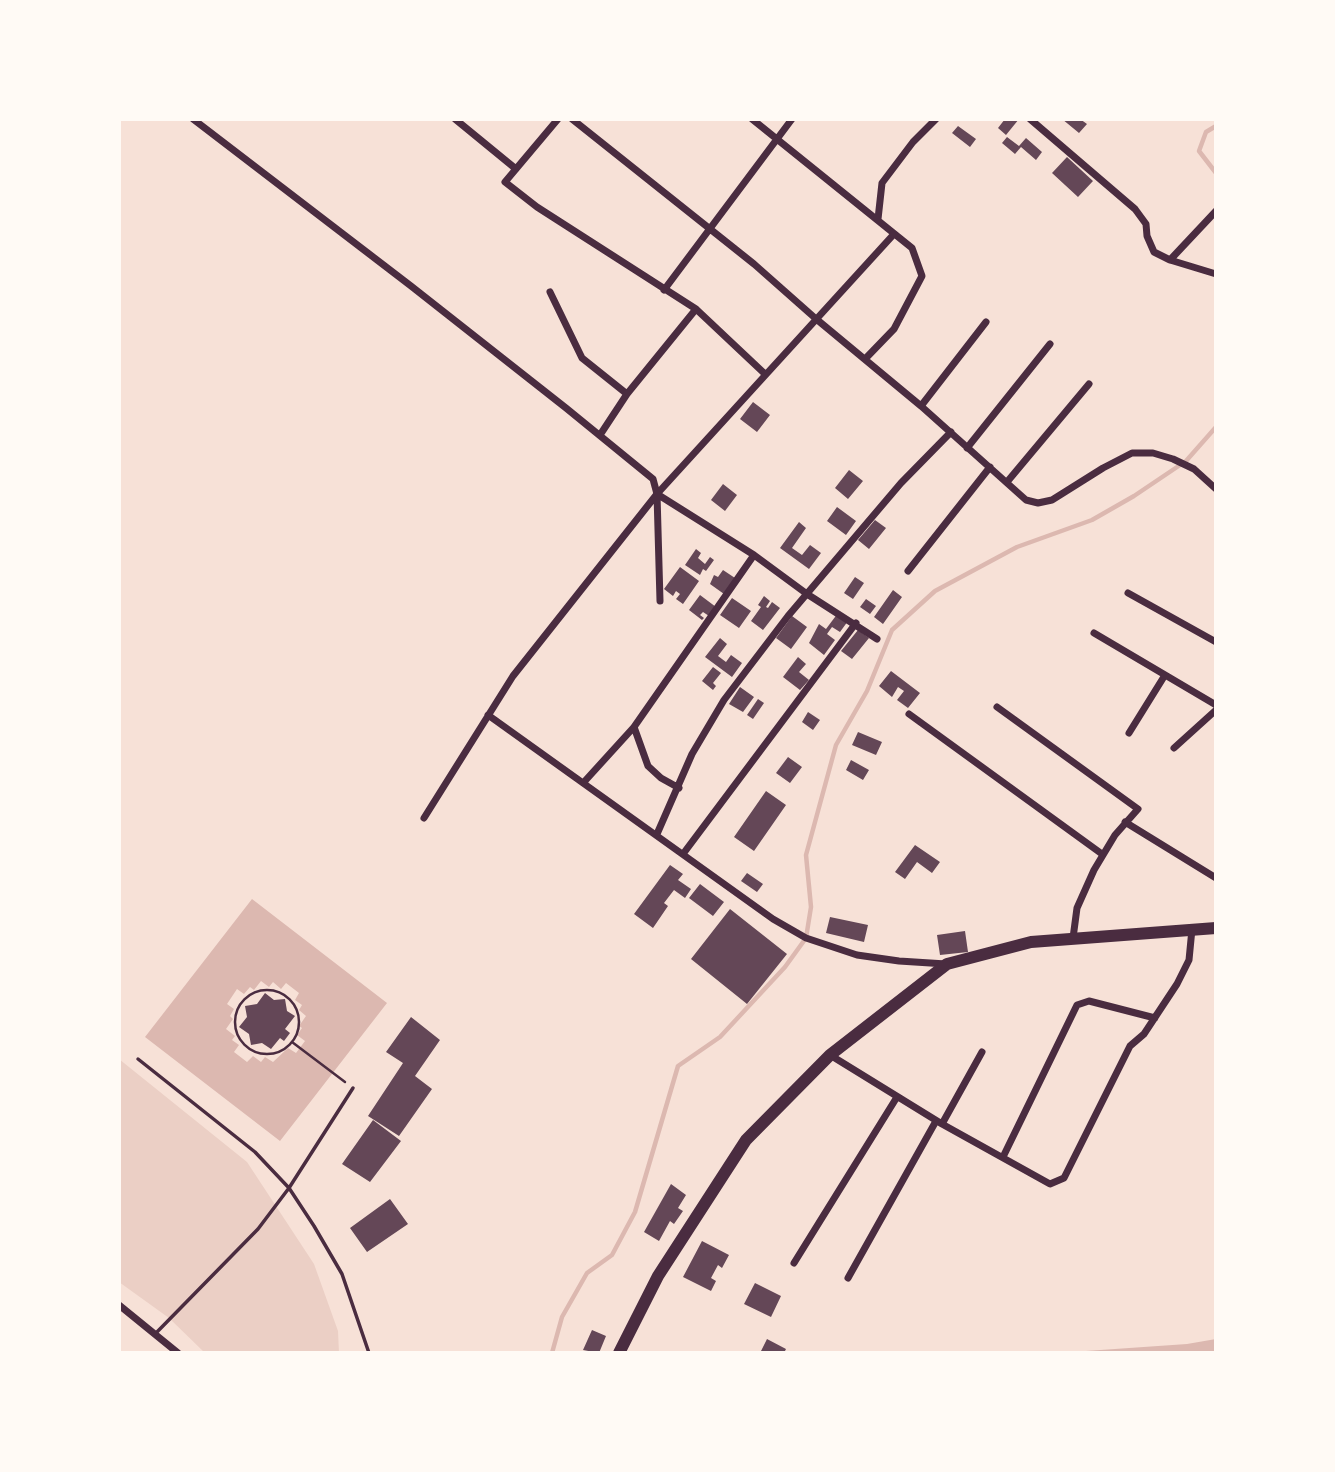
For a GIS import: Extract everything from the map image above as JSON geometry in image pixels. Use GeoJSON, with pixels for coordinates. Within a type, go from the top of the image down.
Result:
{"type":"FeatureCollection","features":[{"type":"Feature","properties":{"kind":"main road"},"geometry":{"type":"LineString","coordinates":[[619,1353],[658,1276],[746,1140],[830,1055],[947,964],[1031,942],[1216,928]]}},
{"type":"Feature","properties":{"kind":"street"},"geometry":{"type":"LineString","coordinates":[[193,119],[367,252],[653,479],[657,494],[660,601]]}},
{"type":"Feature","properties":{"kind":"street"},"geometry":{"type":"LineString","coordinates":[[455,119],[516,169]]}},
{"type":"Feature","properties":{"kind":"street"},"geometry":{"type":"LineString","coordinates":[[558,119],[505,182],[537,207],[696,309],[765,374]]}},
{"type":"Feature","properties":{"kind":"street"},"geometry":{"type":"LineString","coordinates":[[572,119],[711,229],[866,358],[1026,500],[1038,503],[1052,500],[1103,467],[1132,453],[1153,453],[1173,459],[1194,469],[1216,489]]}},
{"type":"Feature","properties":{"kind":"street"},"geometry":{"type":"LineString","coordinates":[[752,119],[912,248],[922,276],[894,328],[866,358]]}},
{"type":"Feature","properties":{"kind":"street"},"geometry":{"type":"LineString","coordinates":[[664,290],[792,119]]}},
{"type":"Feature","properties":{"kind":"street"},"geometry":{"type":"LineString","coordinates":[[878,219],[882,183],[936,119]]}},
{"type":"Feature","properties":{"kind":"street"},"geometry":{"type":"LineString","coordinates":[[1030,119],[1135,209],[1146,224],[1147,236],[1154,252],[1170,260],[1216,274]]}},
{"type":"Feature","properties":{"kind":"street"},"geometry":{"type":"LineString","coordinates":[[1170,260],[1216,211]]}},
{"type":"Feature","properties":{"kind":"street"},"geometry":{"type":"LineString","coordinates":[[425,818],[513,676],[657,494],[894,234]]}},
{"type":"Feature","properties":{"kind":"street"},"geometry":{"type":"LineString","coordinates":[[550,292],[582,358],[628,394]]}},
{"type":"Feature","properties":{"kind":"street"},"geometry":{"type":"LineString","coordinates":[[600,435],[628,394],[696,309]]}},
{"type":"Feature","properties":{"kind":"street"},"geometry":{"type":"LineString","coordinates":[[921,406],[986,322]]}},
{"type":"Feature","properties":{"kind":"street"},"geometry":{"type":"LineString","coordinates":[[967,448],[1050,344]]}},
{"type":"Feature","properties":{"kind":"street"},"geometry":{"type":"LineString","coordinates":[[1007,482],[1089,384]]}},
{"type":"Feature","properties":{"kind":"street"},"geometry":{"type":"LineString","coordinates":[[657,834],[692,754],[724,700],[807,594],[901,483],[951,432]]}},
{"type":"Feature","properties":{"kind":"street"},"geometry":{"type":"LineString","coordinates":[[908,571],[990,467]]}},
{"type":"Feature","properties":{"kind":"street"},"geometry":{"type":"LineString","coordinates":[[657,494],[754,555],[807,594],[877,639]]}},
{"type":"Feature","properties":{"kind":"street"},"geometry":{"type":"LineString","coordinates":[[583,782],[634,727],[754,555]]}},
{"type":"Feature","properties":{"kind":"street"},"geometry":{"type":"LineString","coordinates":[[1128,593],[1216,642]]}},
{"type":"Feature","properties":{"kind":"street"},"geometry":{"type":"LineString","coordinates":[[683,854],[856,624]]}},
{"type":"Feature","properties":{"kind":"street"},"geometry":{"type":"LineString","coordinates":[[1094,634],[1216,708],[1174,748]]}},
{"type":"Feature","properties":{"kind":"street"},"geometry":{"type":"LineString","coordinates":[[1129,733],[1165,675]]}},
{"type":"Feature","properties":{"kind":"street"},"geometry":{"type":"LineString","coordinates":[[997,707],[1138,809],[1102,853],[1077,908],[1073,938]]}},
{"type":"Feature","properties":{"kind":"street"},"geometry":{"type":"LineString","coordinates":[[909,714],[1102,853]]}},
{"type":"Feature","properties":{"kind":"street"},"geometry":{"type":"LineString","coordinates":[[488,715],[773,919],[806,938],[857,956],[947,964]]}},
{"type":"Feature","properties":{"kind":"street"},"geometry":{"type":"LineString","coordinates":[[634,727],[648,766],[661,778],[679,788]]}},
{"type":"Feature","properties":{"kind":"street"},"geometry":{"type":"LineString","coordinates":[[1125,822],[1216,878]]}},
{"type":"Feature","properties":{"kind":"street"},"geometry":{"type":"LineString","coordinates":[[830,1055],[939,1123],[1050,1184],[1063,1178],[1130,1046],[1144,1034],[1177,984],[1189,960],[1192,929]]}},
{"type":"Feature","properties":{"kind":"street"},"geometry":{"type":"LineString","coordinates":[[1003,1157],[1077,1005],[1089,1001],[1129,1013],[1155,1017]]}},
{"type":"Feature","properties":{"kind":"street"},"geometry":{"type":"LineString","coordinates":[[848,1278],[982,1052]]}},
{"type":"Feature","properties":{"kind":"street"},"geometry":{"type":"LineString","coordinates":[[794,1263],[897,1097]]}},
{"type":"Feature","properties":{"kind":"street"},"geometry":{"type":"LineString","coordinates":[[119,1304],[178,1353]]}},
{"type":"Feature","properties":{"kind":"lane"},"geometry":{"type":"LineString","coordinates":[[138,1059],[255,1152],[289,1188],[342,1274],[369,1353]]}},
{"type":"Feature","properties":{"kind":"lane"},"geometry":{"type":"LineString","coordinates":[[156,1333],[258,1229],[289,1188],[353,1088]]}},
{"type":"Feature","properties":{"kind":"path"},"geometry":{"type":"LineString","coordinates":[[264,990],[284,995],[297,1012],[299,1022],[292,1042],[284,1049],[264,1054],[245,1046],[235,1028],[238,1007],[245,999],[264,990]]}},
{"type":"Feature","properties":{"kind":"path"},"geometry":{"type":"LineString","coordinates":[[292,1042],[353,1088]]}},
{"type":"Feature","properties":{"kind":"shaded area"},"geometry":{"type":"Polygon","coordinates":[[[252,899],[387,1003],[280,1141],[145,1037],[252,899]],[[261,981],[254,990],[250,987],[244,994],[237,989],[227,1004],[234,1009],[230,1016],[233,1019],[226,1029],[235,1036],[232,1040],[239,1045],[234,1052],[247,1062],[253,1056],[261,1062],[265,1057],[273,1062],[288,1048],[296,1053],[305,1041],[297,1035],[306,1016],[299,1010],[302,1005],[295,1000],[299,993],[286,983],[281,989],[273,982],[269,987],[261,981]]]}},
{"type":"Feature","properties":{"kind":"shaded area"},"geometry":{"type":"Polygon","coordinates":[[[119,1059],[247,1162],[314,1264],[338,1331],[339,1353],[205,1353],[169,1318],[119,1282],[119,1059]]]}},
{"type":"Feature","properties":{"kind":"shaded area"},"geometry":{"type":"Polygon","coordinates":[[[1216,1339],[1216,1353],[1057,1353],[1187,1344],[1216,1339]]]}},
{"type":"Feature","properties":{"kind":"building"},"geometry":{"type":"Polygon","coordinates":[[[1005,119],[1019,119],[1006,135],[998,128],[1005,119]]]}},
{"type":"Feature","properties":{"kind":"building"},"geometry":{"type":"Polygon","coordinates":[[[1062,119],[1080,119],[1087,124],[1079,133],[1062,119]]]}},
{"type":"Feature","properties":{"kind":"building"},"geometry":{"type":"Polygon","coordinates":[[[958,126],[976,139],[970,147],[952,133],[958,126]]]}},
{"type":"Feature","properties":{"kind":"building"},"geometry":{"type":"Polygon","coordinates":[[[1007,137],[1019,146],[1026,138],[1042,152],[1036,160],[1021,147],[1015,154],[1002,143],[1007,137]]]}},
{"type":"Feature","properties":{"kind":"building"},"geometry":{"type":"Polygon","coordinates":[[[1067,157],[1093,181],[1078,197],[1052,173],[1067,157]]]}},
{"type":"Feature","properties":{"kind":"building"},"geometry":{"type":"Polygon","coordinates":[[[753,402],[770,415],[757,432],[740,419],[753,402]]]}},
{"type":"Feature","properties":{"kind":"building"},"geometry":{"type":"Polygon","coordinates":[[[849,470],[863,481],[848,499],[835,488],[849,470]]]}},
{"type":"Feature","properties":{"kind":"building"},"geometry":{"type":"Polygon","coordinates":[[[723,484],[737,495],[725,511],[711,500],[723,484]]]}},
{"type":"Feature","properties":{"kind":"building"},"geometry":{"type":"Polygon","coordinates":[[[837,507],[856,521],[846,535],[827,521],[837,507]]]}},
{"type":"Feature","properties":{"kind":"building"},"geometry":{"type":"Polygon","coordinates":[[[875,520],[886,528],[869,549],[858,540],[875,520]]]}},
{"type":"Feature","properties":{"kind":"building"},"geometry":{"type":"Polygon","coordinates":[[[799,522],[806,528],[792,548],[802,555],[810,545],[821,553],[809,569],[780,548],[799,522]]]}},
{"type":"Feature","properties":{"kind":"building"},"geometry":{"type":"Polygon","coordinates":[[[696,549],[701,553],[698,558],[705,564],[710,557],[714,560],[700,575],[685,565],[696,549]]]}},
{"type":"Feature","properties":{"kind":"building"},"geometry":{"type":"Polygon","coordinates":[[[680,567],[699,581],[683,604],[676,599],[680,594],[676,591],[673,596],[664,589],[680,567]]]}},
{"type":"Feature","properties":{"kind":"building"},"geometry":{"type":"Polygon","coordinates":[[[723,570],[735,578],[724,594],[710,584],[714,575],[718,577],[723,570]]]}},
{"type":"Feature","properties":{"kind":"building"},"geometry":{"type":"Polygon","coordinates":[[[855,577],[864,583],[853,599],[844,593],[855,577]]]}},
{"type":"Feature","properties":{"kind":"building"},"geometry":{"type":"Polygon","coordinates":[[[893,590],[902,597],[883,624],[874,617],[893,590]]]}},
{"type":"Feature","properties":{"kind":"building"},"geometry":{"type":"Polygon","coordinates":[[[700,595],[716,607],[709,616],[703,612],[700,615],[704,618],[702,620],[689,610],[700,595]]]}},
{"type":"Feature","properties":{"kind":"building"},"geometry":{"type":"Polygon","coordinates":[[[764,596],[770,601],[766,607],[772,602],[780,608],[763,630],[751,621],[761,607],[758,605],[764,596]]]}},
{"type":"Feature","properties":{"kind":"building"},"geometry":{"type":"Polygon","coordinates":[[[732,598],[751,611],[739,628],[720,615],[732,598]]]}},
{"type":"Feature","properties":{"kind":"building"},"geometry":{"type":"Polygon","coordinates":[[[866,599],[876,606],[870,614],[860,607],[866,599]]]}},
{"type":"Feature","properties":{"kind":"building"},"geometry":{"type":"Polygon","coordinates":[[[838,613],[848,621],[840,632],[832,627],[827,634],[835,640],[824,655],[809,643],[819,624],[826,629],[838,613]]]}},
{"type":"Feature","properties":{"kind":"building"},"geometry":{"type":"Polygon","coordinates":[[[792,616],[807,627],[791,649],[776,638],[792,616]]]}},
{"type":"Feature","properties":{"kind":"building"},"geometry":{"type":"Polygon","coordinates":[[[858,630],[869,638],[852,659],[841,651],[858,630]]]}},
{"type":"Feature","properties":{"kind":"building"},"geometry":{"type":"Polygon","coordinates":[[[720,638],[727,644],[718,656],[726,662],[731,655],[742,663],[732,677],[705,657],[720,638]]]}},
{"type":"Feature","properties":{"kind":"building"},"geometry":{"type":"Polygon","coordinates":[[[798,657],[806,664],[799,672],[809,680],[800,690],[783,677],[798,657]]]}},
{"type":"Feature","properties":{"kind":"building"},"geometry":{"type":"Polygon","coordinates":[[[713,667],[721,673],[713,683],[716,686],[713,690],[702,681],[713,667]]]}},
{"type":"Feature","properties":{"kind":"building"},"geometry":{"type":"Polygon","coordinates":[[[891,671],[920,693],[908,708],[897,700],[904,691],[898,687],[892,697],[879,686],[891,671]]]}},
{"type":"Feature","properties":{"kind":"building"},"geometry":{"type":"Polygon","coordinates":[[[740,687],[754,697],[743,712],[729,704],[740,687]]]}},
{"type":"Feature","properties":{"kind":"building"},"geometry":{"type":"Polygon","coordinates":[[[758,699],[764,703],[753,719],[747,715],[758,699]]]}},
{"type":"Feature","properties":{"kind":"building"},"geometry":{"type":"Polygon","coordinates":[[[808,712],[820,720],[813,730],[802,722],[808,712]]]}},
{"type":"Feature","properties":{"kind":"building"},"geometry":{"type":"Polygon","coordinates":[[[858,732],[882,742],[876,755],[852,745],[858,732]]]}},
{"type":"Feature","properties":{"kind":"building"},"geometry":{"type":"Polygon","coordinates":[[[788,757],[802,767],[790,783],[776,773],[788,757]]]}},
{"type":"Feature","properties":{"kind":"building"},"geometry":{"type":"Polygon","coordinates":[[[851,760],[869,770],[863,780],[846,770],[851,760]]]}},
{"type":"Feature","properties":{"kind":"building"},"geometry":{"type":"Polygon","coordinates":[[[766,791],[786,805],[754,851],[734,837],[766,791]]]}},
{"type":"Feature","properties":{"kind":"building"},"geometry":{"type":"Polygon","coordinates":[[[915,845],[940,862],[932,873],[917,862],[905,879],[895,872],[915,845]]]}},
{"type":"Feature","properties":{"kind":"building"},"geometry":{"type":"Polygon","coordinates":[[[670,865],[683,874],[678,880],[691,889],[685,898],[674,890],[664,903],[668,906],[653,928],[634,914],[670,865]]]}},
{"type":"Feature","properties":{"kind":"building"},"geometry":{"type":"Polygon","coordinates":[[[747,873],[763,884],[757,892],[741,881],[747,873]]]}},
{"type":"Feature","properties":{"kind":"building"},"geometry":{"type":"Polygon","coordinates":[[[700,884],[724,902],[713,916],[689,898],[700,884]]]}},
{"type":"Feature","properties":{"kind":"building"},"geometry":{"type":"Polygon","coordinates":[[[730,909],[787,954],[747,1004],[691,959],[730,909]]]}},
{"type":"Feature","properties":{"kind":"building"},"geometry":{"type":"Polygon","coordinates":[[[830,917],[868,925],[864,942],[826,933],[830,917]]]}},
{"type":"Feature","properties":{"kind":"building"},"geometry":{"type":"Polygon","coordinates":[[[965,931],[968,952],[940,955],[937,935],[965,931]]]}},
{"type":"Feature","properties":{"kind":"building"},"geometry":{"type":"Polygon","coordinates":[[[265,993],[274,1000],[285,999],[287,1011],[295,1016],[285,1029],[290,1033],[284,1041],[280,1038],[271,1049],[262,1043],[251,1045],[249,1034],[239,1027],[247,1017],[245,1006],[257,1004],[265,993]]]}},
{"type":"Feature","properties":{"kind":"building"},"geometry":{"type":"Polygon","coordinates":[[[411,1017],[440,1040],[415,1076],[432,1089],[399,1136],[368,1116],[403,1063],[386,1052],[411,1017]]]}},
{"type":"Feature","properties":{"kind":"building"},"geometry":{"type":"Polygon","coordinates":[[[373,1120],[401,1141],[370,1182],[342,1164],[373,1120]]]}},
{"type":"Feature","properties":{"kind":"building"},"geometry":{"type":"Polygon","coordinates":[[[671,1184],[686,1195],[678,1208],[683,1211],[674,1224],[670,1221],[659,1241],[644,1232],[671,1184]]]}},
{"type":"Feature","properties":{"kind":"building"},"geometry":{"type":"Polygon","coordinates":[[[390,1199],[408,1224],[367,1252],[350,1228],[390,1199]]]}},
{"type":"Feature","properties":{"kind":"building"},"geometry":{"type":"Polygon","coordinates":[[[702,1241],[729,1255],[722,1268],[718,1265],[711,1278],[716,1281],[711,1291],[683,1277],[702,1241]]]}},
{"type":"Feature","properties":{"kind":"building"},"geometry":{"type":"Polygon","coordinates":[[[755,1283],[781,1296],[771,1317],[744,1304],[755,1283]]]}},
{"type":"Feature","properties":{"kind":"building"},"geometry":{"type":"Polygon","coordinates":[[[592,1330],[606,1336],[599,1353],[583,1350],[592,1330]]]}},
{"type":"Feature","properties":{"kind":"building"},"geometry":{"type":"Polygon","coordinates":[[[767,1339],[786,1349],[784,1353],[760,1353],[767,1339]]]}},
{"type":"Feature","properties":{"kind":"waterway"},"geometry":{"type":"LineString","coordinates":[[1216,126],[1206,132],[1199,151],[1216,173]]}},
{"type":"Feature","properties":{"kind":"waterway"},"geometry":{"type":"LineString","coordinates":[[552,1353],[562,1317],[587,1273],[612,1255],[635,1212],[678,1066],[720,1037],[785,967],[806,938],[811,907],[806,855],[836,745],[867,691],[892,630],[935,591],[1017,547],[1092,520],[1134,496],[1186,461],[1216,427]]}}]}
